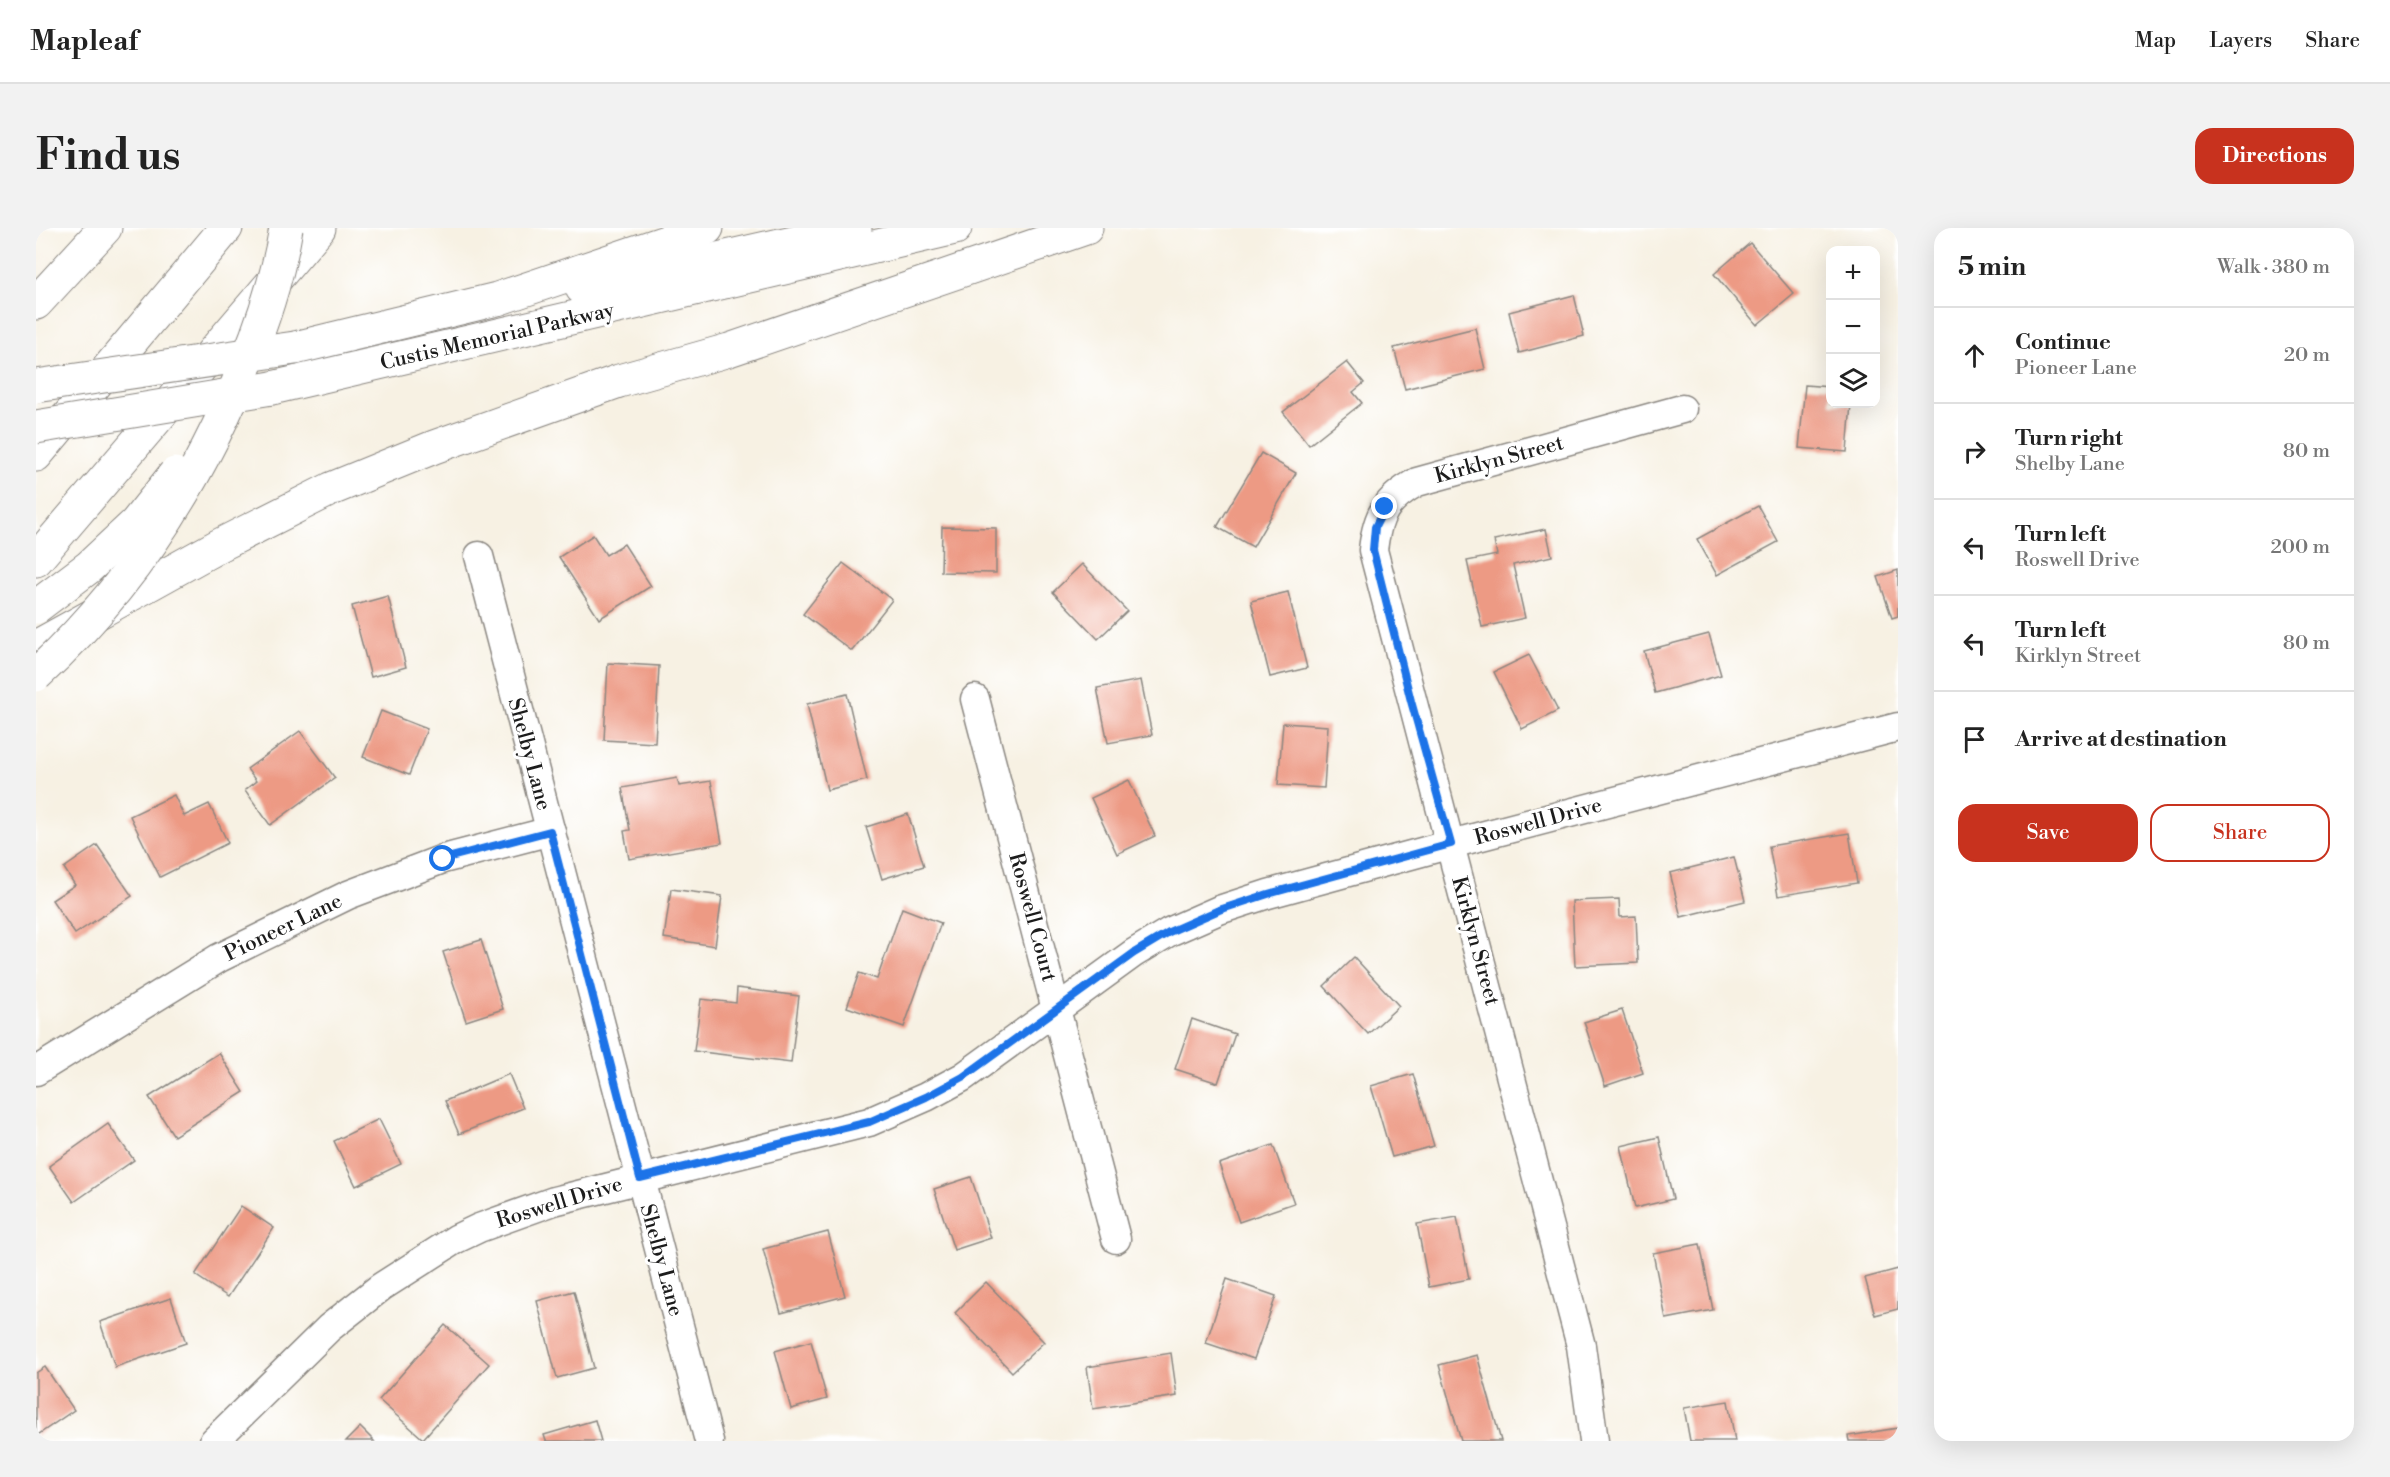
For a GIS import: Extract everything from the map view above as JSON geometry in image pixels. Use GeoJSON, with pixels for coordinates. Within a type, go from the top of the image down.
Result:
{"type":"FeatureCollection","features":[{"type":"Feature","properties":{"kind":"highway"},"geometry":{"type":"LineString","coordinates":[[36,303],[105,228]]}},
{"type":"Feature","properties":{"kind":"highway"},"geometry":{"type":"LineString","coordinates":[[36,455],[226,228]]}},
{"type":"Feature","properties":{"kind":"highway"},"geometry":{"type":"LineString","coordinates":[[36,675],[109,599],[159,534],[198,468],[235,390],[269,306],[286,228]]}},
{"type":"Feature","properties":{"kind":"highway"},"geometry":{"type":"LineString","coordinates":[[36,560],[319,228]]}},
{"type":"Feature","properties":{"kind":"highway"},"geometry":{"type":"LineString","coordinates":[[36,386],[295,348],[497,299],[707,228]]}},
{"type":"Feature","properties":{"kind":"highway"},"geometry":{"type":"LineString","coordinates":[[497,299],[603,285],[855,228]]}},
{"type":"Feature","properties":{"kind":"highway","name":"Custis Memorial Parkway"},"geometry":{"type":"LineString","coordinates":[[36,427],[272,388],[955,228]]}},
{"type":"Feature","properties":{"kind":"highway"},"geometry":{"type":"LineString","coordinates":[[36,648],[219,545],[332,489],[434,447],[619,381],[729,350],[1086,228]]}},
{"type":"Feature","properties":{"kind":"highway"},"geometry":{"type":"LineString","coordinates":[[36,607],[89,567],[136,523],[187,460],[235,390]]}},
{"type":"Feature","properties":{"kind":"street","name":"Kirklyn Street"},"geometry":{"type":"LineString","coordinates":[[1594,1441],[1581,1346],[1373,550],[1375,527],[1385,507],[1399,492],[1418,482],[1682,409]]}},
{"type":"Feature","properties":{"kind":"street","name":"Shelby Lane"},"geometry":{"type":"LineString","coordinates":[[478,556],[709,1441]]}},
{"type":"Feature","properties":{"kind":"street","name":"Roswell Court"},"geometry":{"type":"LineString","coordinates":[[975,699],[1116,1239]]}},
{"type":"Feature","properties":{"kind":"street","name":"Roswell Drive"},"geometry":{"type":"LineString","coordinates":[[214,1441],[329,1328],[381,1287],[456,1239],[479,1228],[554,1201],[869,1122],[926,1097],[963,1077],[1134,953],[1169,932],[1219,910],[1268,894],[1451,844],[1898,727]]}},
{"type":"Feature","properties":{"kind":"street","name":"Pioneer Lane"},"geometry":{"type":"LineString","coordinates":[[36,1071],[219,957],[348,895],[443,859],[550,831]]}},
{"type":"Feature","properties":{"kind":"building"},"geometry":{"type":"Polygon","coordinates":[[[1750,243],[1794,294],[1757,325],[1714,274],[1750,243]]]}},
{"type":"Feature","properties":{"kind":"building"},"geometry":{"type":"Polygon","coordinates":[[[1574,295],[1584,336],[1519,353],[1509,312],[1574,295]]]}},
{"type":"Feature","properties":{"kind":"building"},"geometry":{"type":"Polygon","coordinates":[[[1475,328],[1485,369],[1405,389],[1394,348],[1475,328]]]}},
{"type":"Feature","properties":{"kind":"building"},"geometry":{"type":"Polygon","coordinates":[[[1347,362],[1364,383],[1353,392],[1362,403],[1309,445],[1283,412],[1347,362]]]}},
{"type":"Feature","properties":{"kind":"building"},"geometry":{"type":"Polygon","coordinates":[[[1805,385],[1826,387],[1826,408],[1851,408],[1847,452],[1799,448],[1805,385]]]}},
{"type":"Feature","properties":{"kind":"building"},"geometry":{"type":"Polygon","coordinates":[[[1261,453],[1296,473],[1253,547],[1217,527],[1261,453]]]}},
{"type":"Feature","properties":{"kind":"building"},"geometry":{"type":"Polygon","coordinates":[[[1758,506],[1778,542],[1717,575],[1697,539],[1758,506]]]}},
{"type":"Feature","properties":{"kind":"building"},"geometry":{"type":"Polygon","coordinates":[[[942,527],[996,528],[996,573],[941,572],[942,527]]]}},
{"type":"Feature","properties":{"kind":"building"},"geometry":{"type":"Polygon","coordinates":[[[1546,529],[1552,556],[1513,565],[1525,618],[1482,627],[1467,561],[1497,555],[1494,540],[1546,529]]]}},
{"type":"Feature","properties":{"kind":"building"},"geometry":{"type":"Polygon","coordinates":[[[593,535],[606,555],[624,544],[651,586],[599,619],[559,557],[593,535]]]}},
{"type":"Feature","properties":{"kind":"building"},"geometry":{"type":"Polygon","coordinates":[[[843,563],[892,600],[852,651],[803,614],[843,563]]]}},
{"type":"Feature","properties":{"kind":"building"},"geometry":{"type":"Polygon","coordinates":[[[1082,564],[1127,611],[1098,639],[1053,592],[1082,564]]]}},
{"type":"Feature","properties":{"kind":"building"},"geometry":{"type":"Polygon","coordinates":[[[1898,570],[1898,616],[1892,618],[1878,577],[1898,570]]]}},
{"type":"Feature","properties":{"kind":"building"},"geometry":{"type":"Polygon","coordinates":[[[1288,592],[1307,668],[1270,677],[1251,601],[1288,592]]]}},
{"type":"Feature","properties":{"kind":"building"},"geometry":{"type":"Polygon","coordinates":[[[388,596],[406,667],[371,677],[352,606],[388,596]]]}},
{"type":"Feature","properties":{"kind":"building"},"geometry":{"type":"Polygon","coordinates":[[[1709,634],[1721,675],[1655,693],[1644,651],[1709,634]]]}},
{"type":"Feature","properties":{"kind":"building"},"geometry":{"type":"Polygon","coordinates":[[[1529,655],[1558,711],[1522,729],[1494,672],[1529,655]]]}},
{"type":"Feature","properties":{"kind":"building"},"geometry":{"type":"Polygon","coordinates":[[[608,663],[659,666],[655,743],[604,740],[608,663]]]}},
{"type":"Feature","properties":{"kind":"building"},"geometry":{"type":"Polygon","coordinates":[[[1141,680],[1152,735],[1108,743],[1097,688],[1141,680]]]}},
{"type":"Feature","properties":{"kind":"building"},"geometry":{"type":"Polygon","coordinates":[[[847,694],[867,780],[827,790],[807,704],[847,694]]]}},
{"type":"Feature","properties":{"kind":"building"},"geometry":{"type":"Polygon","coordinates":[[[381,711],[427,729],[409,775],[363,757],[381,711]]]}},
{"type":"Feature","properties":{"kind":"building"},"geometry":{"type":"Polygon","coordinates":[[[1283,723],[1328,726],[1324,788],[1278,785],[1283,723]]]}},
{"type":"Feature","properties":{"kind":"building"},"geometry":{"type":"Polygon","coordinates":[[[300,731],[335,778],[270,825],[245,790],[256,781],[247,769],[300,731]]]}},
{"type":"Feature","properties":{"kind":"building"},"geometry":{"type":"Polygon","coordinates":[[[677,778],[679,786],[711,781],[722,843],[629,859],[624,831],[630,830],[622,788],[677,778]]]}},
{"type":"Feature","properties":{"kind":"building"},"geometry":{"type":"Polygon","coordinates":[[[1129,780],[1155,836],[1117,854],[1091,798],[1129,780]]]}},
{"type":"Feature","properties":{"kind":"building"},"geometry":{"type":"Polygon","coordinates":[[[174,795],[184,816],[209,804],[228,843],[160,877],[130,816],[174,795]]]}},
{"type":"Feature","properties":{"kind":"building"},"geometry":{"type":"Polygon","coordinates":[[[908,814],[924,866],[882,879],[866,827],[908,814]]]}},
{"type":"Feature","properties":{"kind":"building"},"geometry":{"type":"Polygon","coordinates":[[[1849,833],[1857,883],[1778,896],[1769,846],[1849,833]]]}},
{"type":"Feature","properties":{"kind":"building"},"geometry":{"type":"Polygon","coordinates":[[[97,845],[132,896],[75,934],[52,900],[75,885],[64,868],[97,845]]]}},
{"type":"Feature","properties":{"kind":"building"},"geometry":{"type":"Polygon","coordinates":[[[1734,857],[1745,901],[1681,917],[1670,873],[1734,857]]]}},
{"type":"Feature","properties":{"kind":"building"},"geometry":{"type":"Polygon","coordinates":[[[671,889],[722,896],[715,946],[664,938],[671,889]]]}},
{"type":"Feature","properties":{"kind":"building"},"geometry":{"type":"Polygon","coordinates":[[[1619,899],[1620,917],[1636,916],[1638,963],[1575,966],[1572,901],[1619,899]]]}},
{"type":"Feature","properties":{"kind":"building"},"geometry":{"type":"Polygon","coordinates":[[[902,908],[941,923],[904,1027],[847,1007],[859,973],[877,979],[902,908]]]}},
{"type":"Feature","properties":{"kind":"building"},"geometry":{"type":"Polygon","coordinates":[[[481,940],[503,1009],[466,1021],[443,952],[481,940]]]}},
{"type":"Feature","properties":{"kind":"building"},"geometry":{"type":"Polygon","coordinates":[[[1354,957],[1399,1006],[1368,1034],[1324,986],[1354,957]]]}},
{"type":"Feature","properties":{"kind":"building"},"geometry":{"type":"Polygon","coordinates":[[[737,988],[799,996],[791,1063],[694,1051],[701,999],[736,1003],[737,988]]]}},
{"type":"Feature","properties":{"kind":"building"},"geometry":{"type":"Polygon","coordinates":[[[1622,1010],[1643,1073],[1605,1086],[1584,1022],[1622,1010]]]}},
{"type":"Feature","properties":{"kind":"building"},"geometry":{"type":"Polygon","coordinates":[[[1192,1019],[1235,1034],[1218,1083],[1175,1069],[1192,1019]]]}},
{"type":"Feature","properties":{"kind":"building"},"geometry":{"type":"Polygon","coordinates":[[[219,1053],[244,1092],[174,1136],[149,1097],[219,1053]]]}},
{"type":"Feature","properties":{"kind":"building"},"geometry":{"type":"Polygon","coordinates":[[[509,1074],[523,1108],[459,1134],[445,1101],[509,1074]]]}},
{"type":"Feature","properties":{"kind":"building"},"geometry":{"type":"Polygon","coordinates":[[[1413,1074],[1434,1146],[1392,1157],[1371,1086],[1413,1074]]]}},
{"type":"Feature","properties":{"kind":"building"},"geometry":{"type":"Polygon","coordinates":[[[379,1119],[401,1164],[356,1186],[334,1141],[379,1119]]]}},
{"type":"Feature","properties":{"kind":"building"},"geometry":{"type":"Polygon","coordinates":[[[108,1124],[134,1160],[74,1202],[49,1166],[108,1124]]]}},
{"type":"Feature","properties":{"kind":"building"},"geometry":{"type":"Polygon","coordinates":[[[1659,1137],[1673,1199],[1635,1208],[1621,1146],[1659,1137]]]}},
{"type":"Feature","properties":{"kind":"building"},"geometry":{"type":"Polygon","coordinates":[[[1273,1145],[1294,1203],[1239,1222],[1219,1164],[1273,1145]]]}},
{"type":"Feature","properties":{"kind":"building"},"geometry":{"type":"Polygon","coordinates":[[[971,1177],[991,1238],[954,1250],[934,1189],[971,1177]]]}},
{"type":"Feature","properties":{"kind":"building"},"geometry":{"type":"Polygon","coordinates":[[[241,1206],[274,1228],[228,1297],[195,1275],[241,1206]]]}},
{"type":"Feature","properties":{"kind":"building"},"geometry":{"type":"Polygon","coordinates":[[[1457,1217],[1469,1279],[1429,1287],[1417,1224],[1457,1217]]]}},
{"type":"Feature","properties":{"kind":"building"},"geometry":{"type":"Polygon","coordinates":[[[828,1232],[845,1296],[781,1313],[763,1249],[828,1232]]]}},
{"type":"Feature","properties":{"kind":"building"},"geometry":{"type":"Polygon","coordinates":[[[1700,1244],[1713,1310],[1666,1319],[1653,1253],[1700,1244]]]}},
{"type":"Feature","properties":{"kind":"building"},"geometry":{"type":"Polygon","coordinates":[[[1898,1269],[1898,1309],[1875,1315],[1865,1278],[1898,1269]]]}},
{"type":"Feature","properties":{"kind":"building"},"geometry":{"type":"Polygon","coordinates":[[[1227,1279],[1276,1296],[1254,1359],[1206,1343],[1227,1279]]]}},
{"type":"Feature","properties":{"kind":"building"},"geometry":{"type":"Polygon","coordinates":[[[986,1282],[1044,1342],[1012,1372],[955,1313],[986,1282]]]}},
{"type":"Feature","properties":{"kind":"building"},"geometry":{"type":"Polygon","coordinates":[[[574,1291],[594,1368],[557,1378],[537,1301],[574,1291]]]}},
{"type":"Feature","properties":{"kind":"building"},"geometry":{"type":"Polygon","coordinates":[[[171,1298],[186,1343],[115,1367],[100,1322],[171,1298]]]}},
{"type":"Feature","properties":{"kind":"building"},"geometry":{"type":"Polygon","coordinates":[[[445,1325],[489,1364],[423,1439],[379,1400],[445,1325]]]}},
{"type":"Feature","properties":{"kind":"building"},"geometry":{"type":"Polygon","coordinates":[[[811,1341],[827,1399],[791,1409],[775,1351],[811,1341]]]}},
{"type":"Feature","properties":{"kind":"building"},"geometry":{"type":"Polygon","coordinates":[[[1171,1353],[1177,1396],[1093,1409],[1087,1367],[1171,1353]]]}},
{"type":"Feature","properties":{"kind":"building"},"geometry":{"type":"Polygon","coordinates":[[[1477,1355],[1501,1441],[1461,1441],[1439,1365],[1477,1355]]]}},
{"type":"Feature","properties":{"kind":"building"},"geometry":{"type":"Polygon","coordinates":[[[45,1367],[74,1410],[36,1436],[36,1373],[45,1367]]]}},
{"type":"Feature","properties":{"kind":"building"},"geometry":{"type":"Polygon","coordinates":[[[1728,1401],[1735,1441],[1690,1441],[1684,1408],[1728,1401]]]}},
{"type":"Feature","properties":{"kind":"building"},"geometry":{"type":"Polygon","coordinates":[[[595,1420],[601,1441],[546,1441],[544,1435],[595,1420]]]}},
{"type":"Feature","properties":{"kind":"building"},"geometry":{"type":"Polygon","coordinates":[[[360,1427],[374,1441],[346,1441],[360,1427]]]}},
{"type":"Feature","properties":{"kind":"building"},"geometry":{"type":"Polygon","coordinates":[[[1898,1428],[1898,1441],[1849,1441],[1848,1436],[1898,1428]]]}},
{"type":"Feature","properties":{"kind":"route"},"geometry":{"type":"LineString","coordinates":[[443,859],[550,831],[640,1178],[869,1122],[926,1097],[963,1077],[1134,953],[1169,932],[1219,910],[1268,894],[1451,844],[1411,701],[1373,550],[1375,527],[1385,507]]}}]}
